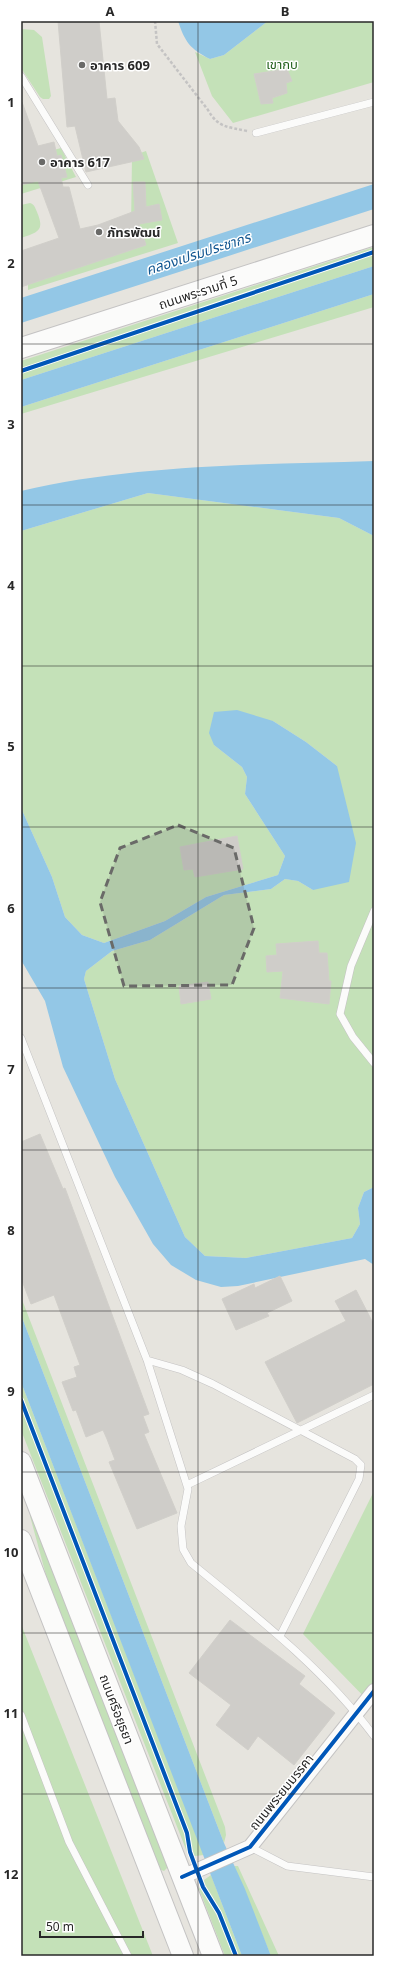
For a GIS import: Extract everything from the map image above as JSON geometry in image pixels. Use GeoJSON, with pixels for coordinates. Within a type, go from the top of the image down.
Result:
{"type":"FeatureCollection","features":[{"type":"Feature","properties":{"kind":"main road","name":"ถนนพระรามที่ 5"},"geometry":{"type":"LineString","coordinates":[[21,348],[374,235]]}},
{"type":"Feature","properties":{"kind":"main road","name":"ถนนศรีอยุธยา"},"geometry":{"type":"LineString","coordinates":[[21,1462],[213,1956]]}},
{"type":"Feature","properties":{"kind":"main road"},"geometry":{"type":"LineString","coordinates":[[21,1540],[183,1956]]}},
{"type":"Feature","properties":{"kind":"main road"},"geometry":{"type":"LineString","coordinates":[[156,1887],[182,1876]]}},
{"type":"Feature","properties":{"kind":"street","name":"ถนนพระยมมรรคา"},"geometry":{"type":"LineString","coordinates":[[182,1876],[250,1847],[374,1691]]}},
{"type":"Feature","properties":{"kind":"lane"},"geometry":{"type":"LineString","coordinates":[[21,76],[88,185]]}},
{"type":"Feature","properties":{"kind":"lane"},"geometry":{"type":"LineString","coordinates":[[256,133],[374,102]]}},
{"type":"Feature","properties":{"kind":"lane"},"geometry":{"type":"LineString","coordinates":[[374,911],[351,966],[340,1014],[353,1037],[374,1063]]}},
{"type":"Feature","properties":{"kind":"lane"},"geometry":{"type":"LineString","coordinates":[[21,1038],[147,1360],[188,1489],[181,1526],[183,1549],[191,1563],[280,1636],[357,1714],[374,1736]]}},
{"type":"Feature","properties":{"kind":"lane"},"geometry":{"type":"LineString","coordinates":[[147,1360],[182,1370],[355,1459],[361,1465],[361,1470],[280,1636]]}},
{"type":"Feature","properties":{"kind":"lane"},"geometry":{"type":"LineString","coordinates":[[186,1485],[374,1395]]}},
{"type":"Feature","properties":{"kind":"lane"},"geometry":{"type":"LineString","coordinates":[[21,1715],[69,1842],[128,1956]]}},
{"type":"Feature","properties":{"kind":"lane"},"geometry":{"type":"LineString","coordinates":[[250,1847],[287,1866],[374,1876]]}},
{"type":"Feature","properties":{"kind":"path"},"geometry":{"type":"LineString","coordinates":[[155,21],[157,44],[208,110],[214,121],[226,126],[256,133]]}},
{"type":"Feature","properties":{"kind":"highlighted area"},"geometry":{"type":"Polygon","coordinates":[[[178,825],[234,848],[254,928],[232,985],[124,986],[100,902],[120,848],[178,825]]]}},
{"type":"Feature","properties":{"kind":"green space","name":"เขากบ"},"geometry":{"type":"Polygon","coordinates":[[[268,21],[374,21],[374,82],[233,123],[212,96],[195,52],[210,59],[224,55],[268,21]]]}},
{"type":"Feature","properties":{"kind":"green space"},"geometry":{"type":"Polygon","coordinates":[[[21,29],[34,30],[42,37],[51,96],[49,99],[43,99],[40,97],[21,68],[21,29]]]}},
{"type":"Feature","properties":{"kind":"green space","name":"อาคาร 617"},"geometry":{"type":"Polygon","coordinates":[[[61,148],[76,177],[21,194],[21,159],[61,148]]]}},
{"type":"Feature","properties":{"kind":"green space"},"geometry":{"type":"Polygon","coordinates":[[[146,151],[178,243],[28,290],[28,277],[131,228],[132,156],[146,151]]]}},
{"type":"Feature","properties":{"kind":"green space"},"geometry":{"type":"Polygon","coordinates":[[[30,203],[36,210],[40,227],[36,232],[21,238],[21,205],[30,203]]]}},
{"type":"Feature","properties":{"kind":"green space"},"geometry":{"type":"Polygon","coordinates":[[[374,247],[374,266],[21,380],[21,361],[374,247]]]}},
{"type":"Feature","properties":{"kind":"green space"},"geometry":{"type":"Polygon","coordinates":[[[374,294],[374,307],[21,414],[21,407],[374,294]]]}},
{"type":"Feature","properties":{"kind":"green space"},"geometry":{"type":"Polygon","coordinates":[[[148,493],[339,518],[374,536],[374,1187],[364,1192],[358,1208],[360,1224],[352,1238],[246,1258],[205,1256],[185,1237],[115,1079],[84,979],[86,971],[112,951],[150,940],[224,895],[271,889],[285,879],[298,881],[313,890],[337,766],[306,742],[273,721],[214,745],[242,767],[247,777],[245,794],[285,856],[278,875],[206,897],[165,921],[104,943],[82,935],[65,917],[52,877],[21,808],[21,531],[148,493]]]}},
{"type":"Feature","properties":{"kind":"green space"},"geometry":{"type":"Polygon","coordinates":[[[21,1297],[225,1827],[226,1835],[224,1843],[21,1315],[21,1297]]]}},
{"type":"Feature","properties":{"kind":"green space"},"geometry":{"type":"Polygon","coordinates":[[[21,1382],[204,1855],[195,1856],[187,1852],[21,1430],[21,1382]]]}},
{"type":"Feature","properties":{"kind":"green space"},"geometry":{"type":"Polygon","coordinates":[[[374,1491],[374,1707],[303,1634],[374,1491]]]}},
{"type":"Feature","properties":{"kind":"green space"},"geometry":{"type":"Polygon","coordinates":[[[35,1515],[170,1865],[164,1871],[159,1869],[46,1575],[30,1516],[35,1515]]]}},
{"type":"Feature","properties":{"kind":"green space"},"geometry":{"type":"Polygon","coordinates":[[[21,1624],[153,1956],[21,1956],[21,1624]]]}},
{"type":"Feature","properties":{"kind":"green space"},"geometry":{"type":"Polygon","coordinates":[[[234,1866],[238,1866],[279,1956],[271,1956],[234,1866]]]}},
{"type":"Feature","properties":{"kind":"green space"},"geometry":{"type":"Polygon","coordinates":[[[211,1875],[242,1956],[225,1956],[199,1889],[204,1880],[211,1875]]]}},
{"type":"Feature","properties":{"kind":"water"},"geometry":{"type":"Polygon","coordinates":[[[178,21],[268,21],[224,55],[210,59],[198,52],[189,44],[178,21]]]}},
{"type":"Feature","properties":{"kind":"water","name":"คลองเปรมประชากร"},"geometry":{"type":"Polygon","coordinates":[[[374,184],[374,209],[21,323],[21,298],[374,184]]]}},
{"type":"Feature","properties":{"kind":"water"},"geometry":{"type":"Polygon","coordinates":[[[374,266],[374,294],[21,407],[21,380],[374,266]]]}},
{"type":"Feature","properties":{"kind":"water"},"geometry":{"type":"Polygon","coordinates":[[[374,461],[374,536],[339,518],[148,493],[21,531],[21,491],[65,482],[108,475],[197,467],[374,461]]]}},
{"type":"Feature","properties":{"kind":"water"},"geometry":{"type":"Polygon","coordinates":[[[237,710],[273,721],[306,742],[337,766],[356,843],[349,882],[313,890],[298,881],[285,879],[271,889],[224,895],[150,940],[112,951],[86,971],[84,979],[115,1079],[185,1237],[205,1256],[246,1258],[352,1238],[360,1224],[358,1208],[364,1192],[374,1187],[374,1265],[365,1259],[238,1286],[221,1287],[196,1280],[171,1265],[153,1244],[115,1177],[63,1067],[45,1001],[21,960],[21,808],[52,877],[65,917],[82,935],[104,943],[165,921],[206,897],[278,875],[285,856],[245,794],[247,777],[242,767],[214,745],[209,733],[214,712],[237,710]]]}},
{"type":"Feature","properties":{"kind":"water"},"geometry":{"type":"Polygon","coordinates":[[[21,1315],[224,1843],[245,1889],[271,1956],[242,1956],[21,1382],[21,1315]]]}},
{"type":"Feature","properties":{"kind":"building","name":"อาคาร 609"},"geometry":{"type":"Polygon","coordinates":[[[58,21],[99,21],[107,99],[115,98],[118,121],[139,147],[144,159],[86,172],[75,126],[67,127],[58,21]]]}},
{"type":"Feature","properties":{"kind":"building"},"geometry":{"type":"Polygon","coordinates":[[[287,69],[292,81],[286,83],[287,93],[272,98],[273,103],[261,104],[254,74],[287,69]]]}},
{"type":"Feature","properties":{"kind":"building","name":"ภัทรพัฒน์"},"geometry":{"type":"Polygon","coordinates":[[[21,102],[38,146],[54,142],[57,156],[61,155],[67,177],[61,178],[63,187],[69,187],[80,229],[98,225],[135,211],[133,182],[145,182],[146,207],[159,204],[162,220],[139,224],[146,245],[21,287],[21,251],[59,238],[38,181],[21,185],[21,102]]]}},
{"type":"Feature","properties":{"kind":"building"},"geometry":{"type":"Polygon","coordinates":[[[237,836],[243,869],[195,877],[193,869],[184,870],[180,847],[237,836]]]}},
{"type":"Feature","properties":{"kind":"building"},"geometry":{"type":"Polygon","coordinates":[[[318,941],[319,953],[327,953],[329,981],[331,981],[329,1004],[280,998],[283,971],[267,972],[266,956],[277,955],[276,944],[318,941]]]}},
{"type":"Feature","properties":{"kind":"building"},"geometry":{"type":"Polygon","coordinates":[[[208,982],[211,999],[181,1004],[179,986],[208,982]]]}},
{"type":"Feature","properties":{"kind":"building"},"geometry":{"type":"Polygon","coordinates":[[[40,1134],[63,1189],[65,1188],[149,1414],[143,1416],[149,1432],[144,1434],[177,1513],[137,1529],[109,1462],[115,1460],[103,1430],[86,1437],[76,1410],[73,1411],[62,1382],[77,1377],[74,1367],[80,1365],[54,1295],[31,1304],[21,1278],[21,1142],[40,1134]]]}},
{"type":"Feature","properties":{"kind":"building"},"geometry":{"type":"Polygon","coordinates":[[[280,1276],[292,1301],[267,1313],[269,1316],[236,1330],[222,1299],[254,1284],[255,1288],[280,1276]]]}},
{"type":"Feature","properties":{"kind":"building"},"geometry":{"type":"Polygon","coordinates":[[[356,1290],[374,1325],[374,1384],[297,1423],[265,1362],[346,1321],[335,1301],[356,1290]]]}},
{"type":"Feature","properties":{"kind":"building"},"geometry":{"type":"Polygon","coordinates":[[[230,1620],[305,1676],[299,1684],[335,1713],[294,1765],[258,1736],[248,1750],[216,1725],[231,1705],[189,1673],[230,1620]]]}},
{"type":"Feature","properties":{"kind":"cycle path"},"geometry":{"type":"LineString","coordinates":[[21,371],[374,252]]}},
{"type":"Feature","properties":{"kind":"cycle path"},"geometry":{"type":"LineString","coordinates":[[21,1400],[187,1833],[190,1852],[203,1887],[219,1913],[236,1956]]}},
{"type":"Feature","properties":{"kind":"cycle path"},"geometry":{"type":"LineString","coordinates":[[182,1877],[250,1847],[374,1691]]}},
{"type":"Feature","properties":{"kind":"place","name":"อาคาร 609"},"geometry":{"type":"Point","coordinates":[82,65]}},
{"type":"Feature","properties":{"kind":"place","name":"อาคาร 617"},"geometry":{"type":"Point","coordinates":[42,162]}},
{"type":"Feature","properties":{"kind":"place","name":"ภัทรพัฒน์"},"geometry":{"type":"Point","coordinates":[99,232]}}]}
